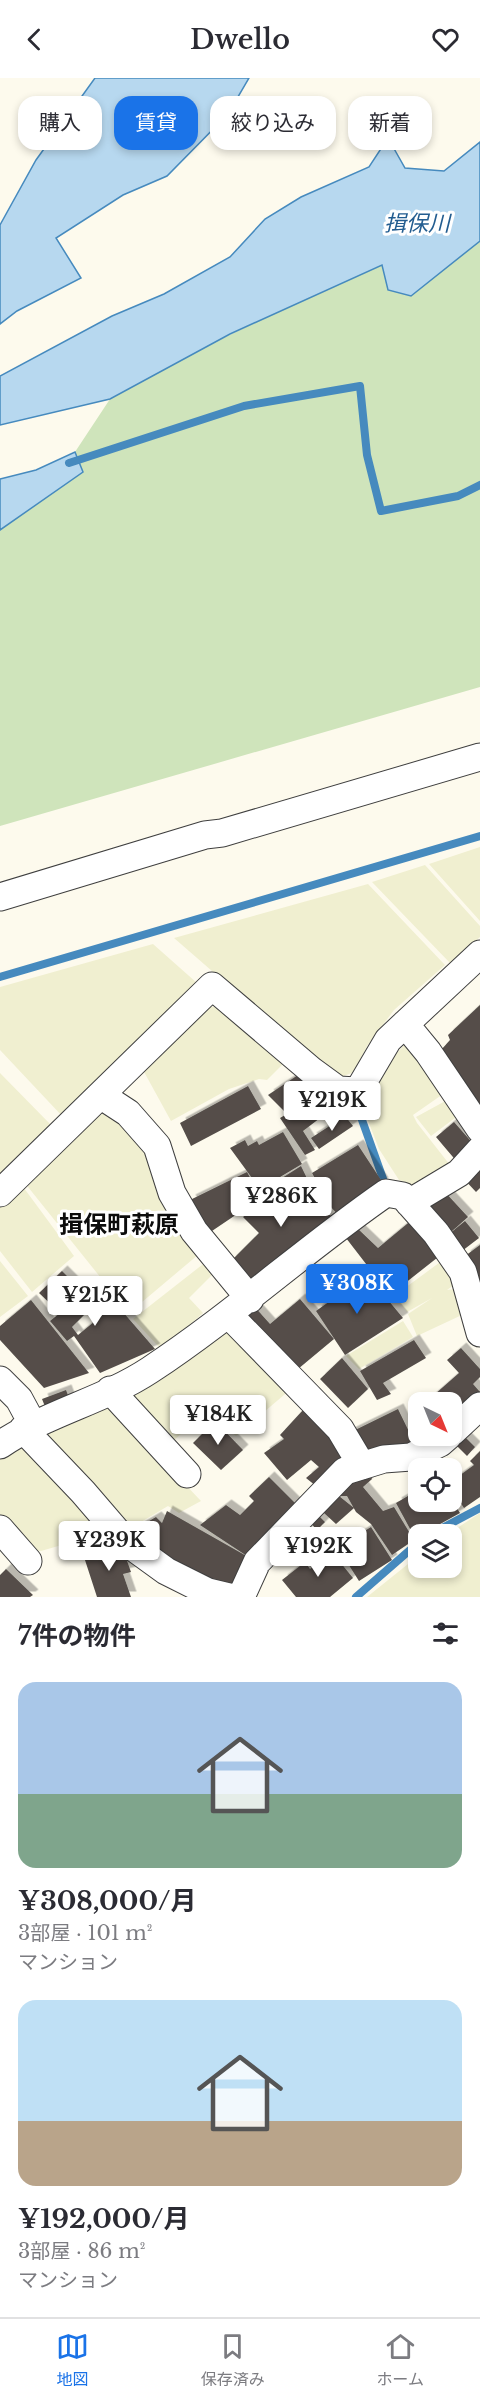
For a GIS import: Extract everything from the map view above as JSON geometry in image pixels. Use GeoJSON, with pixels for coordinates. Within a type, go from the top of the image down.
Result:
{"type":"FeatureCollection","features":[{"type":"Feature","properties":{"kind":"street"},"geometry":{"type":"LineString","coordinates":[[0,897],[205,835],[222,833],[480,757]]}},
{"type":"Feature","properties":{"kind":"street"},"geometry":{"type":"LineString","coordinates":[[0,1192],[102,1096],[212,986],[312,1071],[338,1090],[358,1091],[388,1040],[480,954]]}},
{"type":"Feature","properties":{"kind":"street"},"geometry":{"type":"LineString","coordinates":[[405,1024],[428,1052],[480,1129]]}},
{"type":"Feature","properties":{"kind":"street"},"geometry":{"type":"LineString","coordinates":[[102,1096],[128,1113],[157,1146],[172,1193],[194,1231],[250,1299]]}},
{"type":"Feature","properties":{"kind":"street"},"geometry":{"type":"LineString","coordinates":[[409,1203],[459,1173],[480,1151]]}},
{"type":"Feature","properties":{"kind":"street"},"geometry":{"type":"LineString","coordinates":[[0,1445],[28,1427],[148,1371],[250,1299],[324,1237],[386,1193],[403,1196],[436,1233],[463,1272],[476,1305],[480,1333]]}},
{"type":"Feature","properties":{"kind":"street"},"geometry":{"type":"LineString","coordinates":[[228,1314],[340,1429],[362,1466]]}},
{"type":"Feature","properties":{"kind":"street"},"geometry":{"type":"LineString","coordinates":[[0,1380],[19,1399],[28,1427],[126,1542],[166,1571],[208,1592],[229,1597]]}},
{"type":"Feature","properties":{"kind":"street"},"geometry":{"type":"LineString","coordinates":[[110,1390],[187,1474]]}},
{"type":"Feature","properties":{"kind":"street"},"geometry":{"type":"LineString","coordinates":[[462,1423],[480,1406]]}},
{"type":"Feature","properties":{"kind":"street"},"geometry":{"type":"LineString","coordinates":[[241,1597],[257,1562],[345,1471],[384,1459],[411,1457],[430,1446]]}},
{"type":"Feature","properties":{"kind":"street"},"geometry":{"type":"LineString","coordinates":[[0,1529],[28,1561]]}},
{"type":"Feature","properties":{"kind":"green space"},"geometry":{"type":"Polygon","coordinates":[[[480,241],[480,687],[0,826],[0,530],[82,472],[75,452],[110,399],[176,361],[335,284],[383,264],[480,241]]]}},
{"type":"Feature","properties":{"kind":"green space"},"geometry":{"type":"Polygon","coordinates":[[[480,847],[480,921],[429,864],[480,847]]]}},
{"type":"Feature","properties":{"kind":"green space"},"geometry":{"type":"Polygon","coordinates":[[[425,865],[480,926],[480,937],[450,963],[372,882],[425,865]]]}},
{"type":"Feature","properties":{"kind":"green space"},"geometry":{"type":"Polygon","coordinates":[[[368,884],[445,965],[394,1010],[367,1046],[354,1072],[336,1079],[174,938],[368,884]]]}},
{"type":"Feature","properties":{"kind":"green space"},"geometry":{"type":"Polygon","coordinates":[[[153,944],[197,983],[63,1117],[0,1050],[0,987],[153,944]]]}},
{"type":"Feature","properties":{"kind":"green space"},"geometry":{"type":"Polygon","coordinates":[[[219,1006],[283,1064],[267,1080],[259,1079],[229,1089],[171,1121],[143,1070],[210,1007],[219,1006]]]}},
{"type":"Feature","properties":{"kind":"green space"},"geometry":{"type":"Polygon","coordinates":[[[409,1040],[446,1092],[413,1115],[450,1165],[419,1187],[399,1180],[379,1149],[365,1113],[375,1087],[395,1055],[409,1040]]]}},
{"type":"Feature","properties":{"kind":"green space"},"geometry":{"type":"Polygon","coordinates":[[[0,1073],[53,1127],[0,1177],[0,1073]]]}},
{"type":"Feature","properties":{"kind":"green space"},"geometry":{"type":"Polygon","coordinates":[[[449,1099],[459,1115],[431,1136],[416,1117],[449,1099]]]}},
{"type":"Feature","properties":{"kind":"green space"},"geometry":{"type":"Polygon","coordinates":[[[108,1110],[147,1148],[199,1254],[129,1313],[24,1182],[94,1115],[98,1117],[108,1110]]]}},
{"type":"Feature","properties":{"kind":"green space"},"geometry":{"type":"Polygon","coordinates":[[[21,1184],[74,1256],[32,1292],[0,1251],[0,1204],[21,1184]]]}},
{"type":"Feature","properties":{"kind":"green space"},"geometry":{"type":"Polygon","coordinates":[[[443,1260],[454,1285],[447,1290],[455,1289],[464,1314],[417,1336],[408,1314],[432,1298],[407,1312],[394,1296],[443,1260]]]}},
{"type":"Feature","properties":{"kind":"green space"},"geometry":{"type":"Polygon","coordinates":[[[0,1261],[28,1296],[0,1317],[0,1261]]]}},
{"type":"Feature","properties":{"kind":"green space"},"geometry":{"type":"Polygon","coordinates":[[[207,1261],[215,1272],[189,1298],[203,1313],[177,1336],[159,1347],[133,1319],[207,1261]]]}},
{"type":"Feature","properties":{"kind":"green space"},"geometry":{"type":"Polygon","coordinates":[[[403,1321],[413,1337],[359,1369],[346,1356],[403,1321]]]}},
{"type":"Feature","properties":{"kind":"green space"},"geometry":{"type":"Polygon","coordinates":[[[228,1327],[291,1389],[236,1436],[207,1410],[170,1444],[127,1393],[228,1327]]]}},
{"type":"Feature","properties":{"kind":"green space"},"geometry":{"type":"Polygon","coordinates":[[[108,1403],[201,1501],[179,1513],[168,1506],[126,1531],[38,1433],[108,1403]]]}},
{"type":"Feature","properties":{"kind":"green space"},"geometry":{"type":"Polygon","coordinates":[[[25,1444],[112,1536],[79,1540],[41,1551],[29,1549],[0,1519],[0,1459],[25,1444]]]}},
{"type":"Feature","properties":{"kind":"green space"},"geometry":{"type":"Polygon","coordinates":[[[480,1513],[480,1597],[367,1597],[408,1564],[408,1578],[462,1578],[462,1525],[480,1513]]]}},
{"type":"Feature","properties":{"kind":"water"},"geometry":{"type":"Polygon","coordinates":[[[95,78],[249,78],[238,96],[210,96],[210,132],[198,144],[198,96],[114,96],[114,150],[193,150],[167,176],[123,195],[56,238],[81,278],[17,311],[0,324],[0,225],[36,160],[43,150],[102,150],[102,96],[82,96],[95,78]]]}},
{"type":"Feature","properties":{"kind":"water","name":"揖保川"},"geometry":{"type":"Polygon","coordinates":[[[480,142],[480,241],[411,296],[388,290],[382,265],[230,334],[110,399],[0,425],[0,376],[112,316],[164,294],[230,257],[265,219],[301,197],[369,167],[380,150],[395,150],[405,168],[444,171],[480,142]]]}},
{"type":"Feature","properties":{"kind":"water"},"geometry":{"type":"Polygon","coordinates":[[[75,452],[83,472],[0,530],[0,479],[36,470],[75,452]]]}},
{"type":"Feature","properties":{"kind":"building"},"geometry":{"type":"Polygon","coordinates":[[[480,1005],[480,1115],[441,1050],[450,1040],[448,1035],[480,1005]]]}},
{"type":"Feature","properties":{"kind":"building"},"geometry":{"type":"Polygon","coordinates":[[[301,1073],[313,1093],[285,1112],[268,1095],[301,1073]]]}},
{"type":"Feature","properties":{"kind":"building"},"geometry":{"type":"Polygon","coordinates":[[[248,1086],[261,1109],[191,1146],[180,1123],[248,1086]]]}},
{"type":"Feature","properties":{"kind":"building"},"geometry":{"type":"Polygon","coordinates":[[[314,1098],[324,1115],[303,1131],[315,1150],[305,1155],[280,1118],[314,1098]]]}},
{"type":"Feature","properties":{"kind":"building"},"geometry":{"type":"Polygon","coordinates":[[[345,1116],[353,1126],[319,1149],[311,1138],[345,1116]]]}},
{"type":"Feature","properties":{"kind":"building"},"geometry":{"type":"Polygon","coordinates":[[[454,1122],[476,1147],[458,1163],[436,1137],[454,1122]]]}},
{"type":"Feature","properties":{"kind":"building"},"geometry":{"type":"Polygon","coordinates":[[[283,1132],[302,1164],[260,1189],[230,1148],[245,1140],[248,1146],[257,1141],[259,1145],[283,1132]]]}},
{"type":"Feature","properties":{"kind":"building"},"geometry":{"type":"Polygon","coordinates":[[[358,1145],[383,1183],[341,1218],[329,1205],[312,1173],[358,1145]]]}},
{"type":"Feature","properties":{"kind":"building"},"geometry":{"type":"Polygon","coordinates":[[[480,1162],[480,1188],[476,1192],[463,1178],[480,1162]]]}},
{"type":"Feature","properties":{"kind":"building"},"geometry":{"type":"Polygon","coordinates":[[[301,1166],[317,1199],[335,1221],[250,1288],[231,1261],[259,1233],[243,1217],[262,1202],[277,1220],[304,1197],[299,1189],[268,1207],[260,1192],[301,1166]]]}},
{"type":"Feature","properties":{"kind":"building"},"geometry":{"type":"Polygon","coordinates":[[[247,1172],[261,1198],[209,1233],[190,1200],[247,1172]]]}},
{"type":"Feature","properties":{"kind":"building"},"geometry":{"type":"Polygon","coordinates":[[[444,1191],[468,1217],[450,1233],[427,1207],[444,1191]]]}},
{"type":"Feature","properties":{"kind":"building"},"geometry":{"type":"Polygon","coordinates":[[[413,1219],[442,1254],[390,1295],[346,1238],[356,1227],[378,1248],[413,1219]]]}},
{"type":"Feature","properties":{"kind":"building"},"geometry":{"type":"Polygon","coordinates":[[[465,1221],[479,1238],[462,1251],[449,1234],[465,1221]]]}},
{"type":"Feature","properties":{"kind":"building"},"geometry":{"type":"Polygon","coordinates":[[[480,1245],[480,1287],[465,1256],[480,1245]]]}},
{"type":"Feature","properties":{"kind":"building"},"geometry":{"type":"Polygon","coordinates":[[[62,1271],[83,1292],[76,1299],[89,1310],[72,1327],[78,1335],[116,1304],[155,1349],[100,1373],[74,1336],[67,1341],[50,1321],[60,1313],[39,1293],[62,1271]]]}},
{"type":"Feature","properties":{"kind":"building"},"geometry":{"type":"Polygon","coordinates":[[[361,1275],[376,1296],[383,1294],[403,1318],[345,1355],[316,1311],[330,1301],[326,1297],[361,1275]]]}},
{"type":"Feature","properties":{"kind":"building"},"geometry":{"type":"Polygon","coordinates":[[[300,1299],[334,1339],[292,1374],[239,1317],[253,1305],[270,1324],[300,1299]]]}},
{"type":"Feature","properties":{"kind":"building"},"geometry":{"type":"Polygon","coordinates":[[[31,1300],[89,1373],[44,1388],[0,1340],[0,1326],[31,1300]]]}},
{"type":"Feature","properties":{"kind":"building"},"geometry":{"type":"Polygon","coordinates":[[[414,1340],[426,1358],[383,1383],[391,1394],[377,1400],[360,1371],[414,1340]]]}},
{"type":"Feature","properties":{"kind":"building"},"geometry":{"type":"Polygon","coordinates":[[[461,1348],[480,1369],[480,1377],[473,1384],[480,1392],[480,1402],[462,1419],[462,1392],[437,1392],[459,1373],[447,1360],[461,1348]]]}},
{"type":"Feature","properties":{"kind":"building"},"geometry":{"type":"Polygon","coordinates":[[[342,1358],[368,1389],[348,1408],[320,1379],[342,1358]]]}},
{"type":"Feature","properties":{"kind":"building"},"geometry":{"type":"Polygon","coordinates":[[[66,1390],[69,1398],[46,1409],[42,1399],[66,1390]]]}},
{"type":"Feature","properties":{"kind":"building"},"geometry":{"type":"Polygon","coordinates":[[[398,1409],[408,1430],[408,1446],[417,1448],[364,1462],[349,1433],[398,1409]]]}},
{"type":"Feature","properties":{"kind":"building"},"geometry":{"type":"Polygon","coordinates":[[[303,1410],[353,1462],[321,1490],[306,1478],[319,1467],[311,1460],[287,1480],[264,1453],[284,1439],[280,1435],[303,1410]]]}},
{"type":"Feature","properties":{"kind":"building"},"geometry":{"type":"Polygon","coordinates":[[[215,1421],[243,1450],[221,1470],[193,1443],[215,1421]]]}},
{"type":"Feature","properties":{"kind":"building"},"geometry":{"type":"Polygon","coordinates":[[[462,1434],[475,1447],[467,1456],[457,1446],[462,1446],[462,1434]]]}},
{"type":"Feature","properties":{"kind":"building"},"geometry":{"type":"Polygon","coordinates":[[[480,1451],[480,1497],[464,1508],[462,1505],[462,1474],[474,1465],[470,1461],[480,1451]]]}},
{"type":"Feature","properties":{"kind":"building"},"geometry":{"type":"Polygon","coordinates":[[[366,1465],[372,1479],[363,1487],[383,1511],[394,1507],[408,1530],[408,1544],[392,1555],[371,1524],[356,1512],[347,1496],[339,1496],[366,1465]]]}},
{"type":"Feature","properties":{"kind":"building"},"geometry":{"type":"Polygon","coordinates":[[[269,1477],[300,1508],[235,1595],[127,1534],[156,1517],[162,1523],[167,1511],[250,1558],[200,1525],[226,1505],[240,1515],[254,1501],[249,1496],[269,1477]]]}},
{"type":"Feature","properties":{"kind":"building"},"geometry":{"type":"Polygon","coordinates":[[[333,1494],[337,1499],[339,1496],[354,1508],[336,1524],[324,1513],[320,1517],[325,1522],[317,1530],[306,1518],[333,1494]]]}},
{"type":"Feature","properties":{"kind":"building"},"geometry":{"type":"Polygon","coordinates":[[[408,1496],[408,1512],[460,1513],[440,1524],[408,1525],[396,1503],[408,1496]]]}},
{"type":"Feature","properties":{"kind":"building"},"geometry":{"type":"Polygon","coordinates":[[[371,1527],[392,1560],[359,1581],[338,1548],[371,1527]]]}},
{"type":"Feature","properties":{"kind":"building"},"geometry":{"type":"Polygon","coordinates":[[[121,1544],[131,1572],[123,1574],[131,1597],[97,1597],[84,1557],[121,1544]]]}},
{"type":"Feature","properties":{"kind":"building"},"geometry":{"type":"Polygon","coordinates":[[[331,1551],[353,1578],[330,1597],[296,1597],[282,1580],[305,1562],[310,1569],[331,1551]]]}},
{"type":"Feature","properties":{"kind":"building"},"geometry":{"type":"Polygon","coordinates":[[[6,1569],[33,1595],[30,1597],[0,1597],[0,1575],[6,1569]]]}},
{"type":"Feature","properties":{"kind":"waterway"},"geometry":{"type":"LineString","coordinates":[[69,463],[244,406],[360,386],[367,455],[381,511],[458,496],[480,485]]}},
{"type":"Feature","properties":{"kind":"waterway"},"geometry":{"type":"LineString","coordinates":[[0,977],[480,836]]}},
{"type":"Feature","properties":{"kind":"waterway"},"geometry":{"type":"LineString","coordinates":[[363,1098],[357,1106],[386,1187],[383,1189]]}},
{"type":"Feature","properties":{"kind":"waterway"},"geometry":{"type":"LineString","coordinates":[[450,1524],[480,1508]]}},
{"type":"Feature","properties":{"kind":"waterway"},"geometry":{"type":"LineString","coordinates":[[356,1597],[408,1552]]}},
{"type":"Feature","properties":{"kind":"district","name":"揖保町萩原"},"geometry":{"type":"Point","coordinates":[119,1224]}}]}
